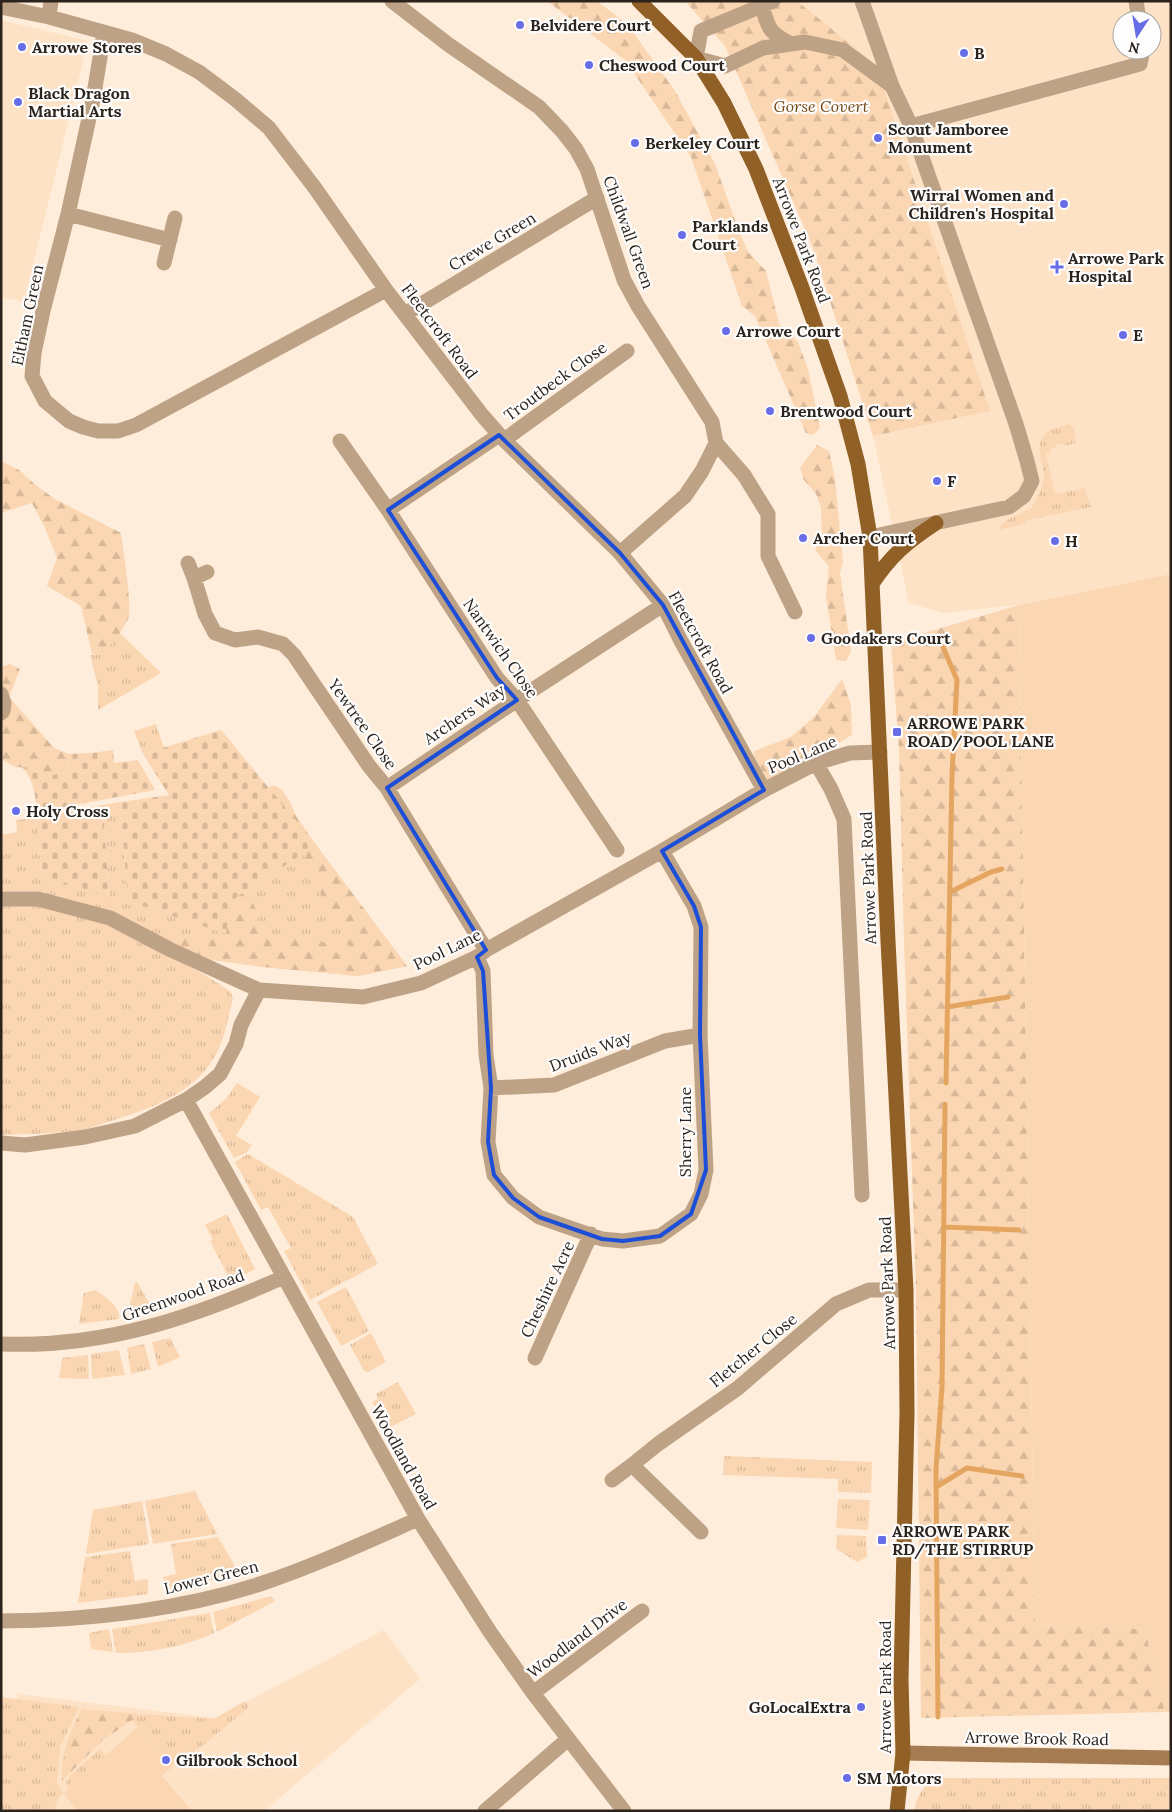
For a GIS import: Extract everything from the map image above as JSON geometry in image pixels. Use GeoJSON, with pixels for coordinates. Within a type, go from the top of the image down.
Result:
{"type":"FeatureCollection","features":[{"type":"Feature","properties":{"kind":"main road","name":"Arrowe Park Road"},"geometry":{"type":"LineString","coordinates":[[639,1],[696,58],[724,103],[756,169],[802,288],[840,396],[858,464],[870,537],[906,1290],[907,1423],[901,1680],[903,1753],[897,1811]]}},
{"type":"Feature","properties":{"kind":"main road"},"geometry":{"type":"LineString","coordinates":[[872,584],[896,552],[936,523]]}},
{"type":"Feature","properties":{"kind":"street"},"geometry":{"type":"LineString","coordinates":[[49,17],[51,1]]}},
{"type":"Feature","properties":{"kind":"street","name":"Childwall Green"},"geometry":{"type":"LineString","coordinates":[[392,1],[449,45],[539,107],[576,149],[587,169],[624,280],[638,306],[712,422],[716,443],[744,475],[768,514],[768,556],[795,612]]}},
{"type":"Feature","properties":{"kind":"street"},"geometry":{"type":"LineString","coordinates":[[862,1],[892,86],[912,126],[1016,424],[1032,481],[1024,496],[1009,507],[870,537]]}},
{"type":"Feature","properties":{"kind":"street"},"geometry":{"type":"LineString","coordinates":[[792,44],[776,36],[769,28],[767,4],[701,31],[696,58],[725,66],[763,48],[792,44],[805,42],[843,50],[892,86]]}},
{"type":"Feature","properties":{"kind":"street","name":"Fleetcroft Road"},"geometry":{"type":"LineString","coordinates":[[1,7],[49,17],[140,44],[166,54],[199,72],[269,128],[315,188],[386,290],[502,438],[620,553],[663,605],[764,790]]}},
{"type":"Feature","properties":{"kind":"street","name":"Eltham Green"},"geometry":{"type":"LineString","coordinates":[[104,33],[93,100],[68,214],[34,353],[32,376],[45,401],[69,421],[83,428],[98,431],[118,431],[136,425],[386,290]]}},
{"type":"Feature","properties":{"kind":"street"},"geometry":{"type":"LineString","coordinates":[[912,126],[1140,64],[1141,60]]}},
{"type":"Feature","properties":{"kind":"street","name":"Crewe Green"},"geometry":{"type":"LineString","coordinates":[[406,314],[597,198]]}},
{"type":"Feature","properties":{"kind":"street"},"geometry":{"type":"LineString","coordinates":[[68,214],[170,240]]}},
{"type":"Feature","properties":{"kind":"street"},"geometry":{"type":"LineString","coordinates":[[164,263],[175,218]]}},
{"type":"Feature","properties":{"kind":"street","name":"Troutbeck Close"},"geometry":{"type":"LineString","coordinates":[[388,510],[502,438],[627,351]]}},
{"type":"Feature","properties":{"kind":"street","name":"Nantwich Close"},"geometry":{"type":"LineString","coordinates":[[340,441],[388,510],[497,678],[517,700],[617,850]]}},
{"type":"Feature","properties":{"kind":"street"},"geometry":{"type":"LineString","coordinates":[[620,553],[685,496],[702,470],[716,443]]}},
{"type":"Feature","properties":{"kind":"street","name":"Yewtree Close"},"geometry":{"type":"LineString","coordinates":[[196,571],[205,614],[214,633],[235,640],[258,637],[283,644],[294,655],[369,766],[387,788],[481,954]]}},
{"type":"Feature","properties":{"kind":"street","name":"Archers Way"},"geometry":{"type":"LineString","coordinates":[[387,788],[517,700],[663,605]]}},
{"type":"Feature","properties":{"kind":"street"},"geometry":{"type":"LineString","coordinates":[[1,694],[4,703],[3,711],[1,712]]}},
{"type":"Feature","properties":{"kind":"street","name":"Pool Lane"},"geometry":{"type":"LineString","coordinates":[[1,899],[38,899],[110,918],[170,950],[259,990],[364,997],[420,983],[481,954],[662,852],[764,790],[816,763],[850,753],[880,752]]}},
{"type":"Feature","properties":{"kind":"street","name":"Arrowe Park Road"},"geometry":{"type":"LineString","coordinates":[[816,763],[831,789],[844,819],[862,1196]]}},
{"type":"Feature","properties":{"kind":"street","name":"Sherry Lane"},"geometry":{"type":"LineString","coordinates":[[481,954],[486,1055],[491,1088],[488,1142],[494,1176],[513,1198],[538,1217],[602,1239],[623,1241],[660,1236],[691,1214],[701,1194],[706,1170],[700,1035],[701,927],[694,906],[662,852]]}},
{"type":"Feature","properties":{"kind":"street"},"geometry":{"type":"LineString","coordinates":[[1,1143],[34,1144],[85,1137],[135,1126],[186,1100],[220,1074],[228,1061],[248,1009],[259,990]]}},
{"type":"Feature","properties":{"kind":"street","name":"Druids Way"},"geometry":{"type":"LineString","coordinates":[[491,1088],[554,1085],[665,1040],[700,1035]]}},
{"type":"Feature","properties":{"kind":"street","name":"Woodland Road"},"geometry":{"type":"LineString","coordinates":[[186,1100],[418,1519],[482,1621],[533,1693],[624,1811]]}},
{"type":"Feature","properties":{"kind":"street","name":"Cheshire Acre"},"geometry":{"type":"LineString","coordinates":[[534,1358],[591,1234]]}},
{"type":"Feature","properties":{"kind":"street","name":"Greenwood Road"},"geometry":{"type":"LineString","coordinates":[[1,1344],[54,1344],[134,1332],[232,1300],[284,1276]]}},
{"type":"Feature","properties":{"kind":"street","name":"Fletcher Close"},"geometry":{"type":"LineString","coordinates":[[612,1480],[658,1444],[738,1388],[836,1304],[869,1290],[906,1290]]}},
{"type":"Feature","properties":{"kind":"street"},"geometry":{"type":"LineString","coordinates":[[632,1465],[701,1532]]}},
{"type":"Feature","properties":{"kind":"street","name":"Lower Green"},"geometry":{"type":"LineString","coordinates":[[1,1621],[58,1620],[108,1616],[209,1598],[259,1584],[320,1563],[418,1519]]}},
{"type":"Feature","properties":{"kind":"street","name":"Woodland Drive"},"geometry":{"type":"LineString","coordinates":[[533,1693],[642,1611]]}},
{"type":"Feature","properties":{"kind":"street"},"geometry":{"type":"LineString","coordinates":[[485,1811],[568,1739]]}},
{"type":"Feature","properties":{"kind":"street","name":"Arrowe Brook Road"},"geometry":{"type":"LineString","coordinates":[[903,1753],[1171,1758]]}},
{"type":"Feature","properties":{"kind":"highlighted area"},"geometry":{"type":"Polygon","coordinates":[[[499,435],[620,553],[663,605],[764,790],[662,851],[694,906],[701,927],[700,1035],[706,1170],[691,1214],[660,1236],[623,1241],[602,1239],[539,1217],[513,1198],[494,1175],[488,1142],[491,1088],[483,971],[477,957],[486,950],[387,788],[517,700],[497,678],[388,510],[499,435]]]}},
{"type":"Feature","properties":{"kind":"shaded area","name":"Arrowe Park Hospital"},"geometry":{"type":"Polygon","coordinates":[[[730,1],[1171,1],[1171,574],[1019,605],[944,613],[909,603],[873,436],[990,411],[730,1]]]}},
{"type":"Feature","properties":{"kind":"shaded area"},"geometry":{"type":"Polygon","coordinates":[[[1,20],[88,41],[24,302],[1,297],[1,20]]]}},
{"type":"Feature","properties":{"kind":"shaded area","name":"Gilbrook School"},"geometry":{"type":"Polygon","coordinates":[[[384,1630],[420,1679],[264,1811],[1,1811],[18,1695],[10,1693],[215,1718],[384,1630]]]}},
{"type":"Feature","properties":{"kind":"green space"},"geometry":{"type":"Polygon","coordinates":[[[547,1],[597,1],[628,25],[675,91],[715,164],[748,252],[766,271],[779,324],[798,342],[808,369],[820,428],[813,435],[806,433],[755,316],[742,306],[691,157],[625,60],[547,1]]]}},
{"type":"Feature","properties":{"kind":"green space","name":"Gorse Covert"},"geometry":{"type":"Polygon","coordinates":[[[685,1],[797,1],[876,65],[990,411],[873,436],[812,245],[725,46],[685,1]]]}},
{"type":"Feature","properties":{"kind":"green space"},"geometry":{"type":"Polygon","coordinates":[[[1069,424],[1074,428],[1076,443],[1064,446],[1063,443],[1056,445],[1056,447],[1050,449],[1051,452],[1046,454],[1055,494],[1085,488],[1091,507],[1027,520],[1027,523],[998,530],[1005,521],[1031,508],[1040,492],[1044,471],[1040,445],[1044,434],[1054,428],[1069,424]]]}},
{"type":"Feature","properties":{"kind":"green space"},"geometry":{"type":"Polygon","coordinates":[[[817,445],[829,451],[835,479],[843,562],[840,573],[851,651],[846,661],[836,660],[826,596],[829,566],[815,550],[822,536],[821,508],[816,494],[804,480],[800,468],[817,445]]]}},
{"type":"Feature","properties":{"kind":"green space"},"geometry":{"type":"Polygon","coordinates":[[[1,461],[19,470],[55,499],[121,533],[129,591],[129,613],[123,628],[103,655],[92,654],[81,606],[47,586],[57,558],[32,503],[1,513],[1,461]]]}},
{"type":"Feature","properties":{"kind":"green space"},"geometry":{"type":"Polygon","coordinates":[[[1171,574],[1171,1712],[1165,1712],[1145,1629],[1035,1624],[1019,605],[1171,574]]]}},
{"type":"Feature","properties":{"kind":"green space"},"geometry":{"type":"Polygon","coordinates":[[[1019,605],[1035,1624],[1145,1629],[1165,1712],[921,1718],[916,1290],[899,749],[891,643],[1019,605]]]}},
{"type":"Feature","properties":{"kind":"green space"},"geometry":{"type":"Polygon","coordinates":[[[120,633],[161,673],[98,710],[98,686],[90,655],[103,654],[120,633]]]}},
{"type":"Feature","properties":{"kind":"green space"},"geometry":{"type":"Polygon","coordinates":[[[10,664],[20,669],[9,697],[54,748],[69,754],[68,771],[46,777],[31,768],[15,767],[1,759],[1,667],[10,664]]]}},
{"type":"Feature","properties":{"kind":"green space"},"geometry":{"type":"Polygon","coordinates":[[[842,679],[851,705],[852,735],[768,783],[754,756],[754,751],[791,737],[814,717],[842,679]]]}},
{"type":"Feature","properties":{"kind":"green space"},"geometry":{"type":"Polygon","coordinates":[[[156,724],[164,748],[143,754],[134,731],[156,724]]]}},
{"type":"Feature","properties":{"kind":"green space"},"geometry":{"type":"Polygon","coordinates":[[[221,730],[316,845],[231,901],[226,934],[128,901],[120,802],[169,795],[143,754],[221,730]]]}},
{"type":"Feature","properties":{"kind":"green space"},"geometry":{"type":"Polygon","coordinates":[[[113,750],[114,763],[138,760],[155,790],[37,812],[33,788],[29,777],[22,767],[31,768],[46,777],[68,771],[69,754],[113,750]]]}},
{"type":"Feature","properties":{"kind":"green space"},"geometry":{"type":"Polygon","coordinates":[[[274,785],[282,790],[296,816],[316,845],[407,966],[358,976],[264,967],[200,958],[171,943],[174,934],[219,939],[218,909],[237,889],[249,898],[256,909],[259,937],[280,940],[310,938],[331,945],[348,966],[356,958],[315,882],[299,847],[261,790],[274,785]]]}},
{"type":"Feature","properties":{"kind":"green space"},"geometry":{"type":"Polygon","coordinates":[[[120,802],[128,901],[226,933],[231,901],[316,845],[407,966],[358,976],[264,967],[200,958],[112,914],[37,891],[1,891],[1,835],[17,832],[16,820],[36,818],[42,878],[109,896],[103,805],[120,802]]]}},
{"type":"Feature","properties":{"kind":"green space"},"geometry":{"type":"Polygon","coordinates":[[[103,805],[109,897],[42,878],[36,818],[103,805]]]}},
{"type":"Feature","properties":{"kind":"green space"},"geometry":{"type":"Polygon","coordinates":[[[1,904],[37,904],[108,925],[200,972],[230,991],[233,998],[224,1035],[215,1056],[206,1069],[183,1090],[169,1098],[140,1111],[96,1126],[81,1130],[41,1134],[1,1135],[1,904]]]}},
{"type":"Feature","properties":{"kind":"green space"},"geometry":{"type":"Polygon","coordinates":[[[237,1083],[260,1097],[236,1136],[252,1145],[246,1153],[234,1158],[209,1113],[227,1098],[237,1083]]]}},
{"type":"Feature","properties":{"kind":"green space"},"geometry":{"type":"Polygon","coordinates":[[[248,1154],[353,1217],[378,1264],[310,1300],[284,1251],[291,1248],[268,1207],[261,1210],[235,1162],[248,1154]]]}},
{"type":"Feature","properties":{"kind":"green space"},"geometry":{"type":"Polygon","coordinates":[[[227,1214],[255,1269],[231,1282],[210,1241],[213,1240],[205,1225],[227,1214]]]}},
{"type":"Feature","properties":{"kind":"green space"},"geometry":{"type":"Polygon","coordinates":[[[137,1282],[153,1310],[127,1317],[135,1283],[137,1282]]]}},
{"type":"Feature","properties":{"kind":"green space"},"geometry":{"type":"Polygon","coordinates":[[[346,1287],[369,1331],[341,1346],[317,1302],[346,1287]]]}},
{"type":"Feature","properties":{"kind":"green space"},"geometry":{"type":"Polygon","coordinates":[[[96,1290],[115,1306],[119,1319],[79,1324],[84,1293],[96,1290]]]}},
{"type":"Feature","properties":{"kind":"green space"},"geometry":{"type":"Polygon","coordinates":[[[371,1333],[386,1362],[368,1372],[364,1371],[350,1345],[371,1333]]]}},
{"type":"Feature","properties":{"kind":"green space"},"geometry":{"type":"Polygon","coordinates":[[[170,1338],[180,1357],[158,1367],[152,1342],[170,1338]]]}},
{"type":"Feature","properties":{"kind":"green space"},"geometry":{"type":"Polygon","coordinates":[[[144,1344],[151,1369],[131,1374],[127,1348],[144,1344]]]}},
{"type":"Feature","properties":{"kind":"green space"},"geometry":{"type":"Polygon","coordinates":[[[119,1350],[125,1375],[92,1379],[91,1354],[119,1350]]]}},
{"type":"Feature","properties":{"kind":"green space"},"geometry":{"type":"Polygon","coordinates":[[[88,1355],[89,1379],[59,1378],[62,1358],[88,1355]]]}},
{"type":"Feature","properties":{"kind":"green space"},"geometry":{"type":"Polygon","coordinates":[[[398,1382],[416,1414],[388,1428],[372,1402],[378,1399],[376,1394],[398,1382]]]}},
{"type":"Feature","properties":{"kind":"green space"},"geometry":{"type":"Polygon","coordinates":[[[724,1456],[872,1462],[871,1493],[838,1492],[838,1479],[723,1475],[724,1456]]]}},
{"type":"Feature","properties":{"kind":"green space"},"geometry":{"type":"Polygon","coordinates":[[[195,1491],[217,1534],[153,1544],[145,1501],[195,1491]]]}},
{"type":"Feature","properties":{"kind":"green space"},"geometry":{"type":"Polygon","coordinates":[[[838,1499],[870,1500],[868,1530],[836,1528],[838,1499]]]}},
{"type":"Feature","properties":{"kind":"green space"},"geometry":{"type":"Polygon","coordinates":[[[142,1501],[149,1544],[86,1554],[93,1510],[142,1501]]]}},
{"type":"Feature","properties":{"kind":"green space"},"geometry":{"type":"Polygon","coordinates":[[[837,1535],[866,1536],[867,1557],[857,1562],[836,1549],[837,1535]]]}},
{"type":"Feature","properties":{"kind":"green space"},"geometry":{"type":"Polygon","coordinates":[[[218,1537],[239,1573],[167,1591],[163,1577],[176,1574],[171,1544],[218,1537]]]}},
{"type":"Feature","properties":{"kind":"green space"},"geometry":{"type":"Polygon","coordinates":[[[130,1551],[135,1581],[148,1579],[148,1594],[78,1603],[85,1557],[130,1551]]]}},
{"type":"Feature","properties":{"kind":"green space"},"geometry":{"type":"Polygon","coordinates":[[[271,1596],[275,1601],[217,1632],[213,1612],[271,1596]]]}},
{"type":"Feature","properties":{"kind":"green space"},"geometry":{"type":"Polygon","coordinates":[[[210,1613],[214,1633],[166,1648],[116,1653],[112,1629],[210,1613]]]}},
{"type":"Feature","properties":{"kind":"green space"},"geometry":{"type":"Polygon","coordinates":[[[109,1629],[113,1652],[91,1649],[89,1633],[109,1629]]]}},
{"type":"Feature","properties":{"kind":"green space"},"geometry":{"type":"Polygon","coordinates":[[[1,1697],[79,1707],[60,1747],[57,1783],[63,1793],[58,1799],[54,1811],[1,1811],[1,1697]]]}},
{"type":"Feature","properties":{"kind":"green space"},"geometry":{"type":"Polygon","coordinates":[[[245,1701],[249,1707],[202,1746],[173,1766],[132,1720],[141,1714],[214,1719],[245,1701]]]}},
{"type":"Feature","properties":{"kind":"green space"},"geometry":{"type":"Polygon","coordinates":[[[82,1709],[141,1714],[103,1740],[62,1781],[63,1760],[67,1744],[82,1709]]]}},
{"type":"Feature","properties":{"kind":"green space"},"geometry":{"type":"Polygon","coordinates":[[[138,1727],[173,1766],[162,1776],[192,1811],[78,1811],[63,1793],[138,1727]]]}},
{"type":"Feature","properties":{"kind":"green space"},"geometry":{"type":"Polygon","coordinates":[[[100,1749],[106,1756],[69,1788],[66,1783],[68,1778],[100,1749]]]}},
{"type":"Feature","properties":{"kind":"green space"},"geometry":{"type":"Polygon","coordinates":[[[937,1778],[1171,1778],[1171,1811],[914,1811],[921,1792],[937,1778]]]}},
{"type":"Feature","properties":{"kind":"waterway"},"geometry":{"type":"LineString","coordinates":[[943,647],[957,680],[952,776],[946,1083]]}},
{"type":"Feature","properties":{"kind":"waterway"},"geometry":{"type":"LineString","coordinates":[[950,892],[991,872],[1002,869]]}},
{"type":"Feature","properties":{"kind":"waterway"},"geometry":{"type":"LineString","coordinates":[[947,1007],[1008,997]]}},
{"type":"Feature","properties":{"kind":"waterway"},"geometry":{"type":"LineString","coordinates":[[938,1717],[936,1469],[942,1387],[945,1104]]}},
{"type":"Feature","properties":{"kind":"waterway"},"geometry":{"type":"LineString","coordinates":[[944,1227],[1019,1230]]}},
{"type":"Feature","properties":{"kind":"waterway"},"geometry":{"type":"LineString","coordinates":[[936,1487],[967,1468],[1022,1476]]}},
{"type":"Feature","properties":{"kind":"place","name":"Belvidere Court"},"geometry":{"type":"Point","coordinates":[520,25]}},
{"type":"Feature","properties":{"kind":"place","name":"Arrowe Stores"},"geometry":{"type":"Point","coordinates":[22,47]}},
{"type":"Feature","properties":{"kind":"place","name":"B"},"geometry":{"type":"Point","coordinates":[964,53]}},
{"type":"Feature","properties":{"kind":"place","name":"Cheswood Court"},"geometry":{"type":"Point","coordinates":[589,65]}},
{"type":"Feature","properties":{"kind":"place","name":"Black Dragon Martial Arts"},"geometry":{"type":"Point","coordinates":[18,102]}},
{"type":"Feature","properties":{"kind":"place","name":"Scout Jamboree Monument"},"geometry":{"type":"Point","coordinates":[878,138]}},
{"type":"Feature","properties":{"kind":"place","name":"Berkeley Court"},"geometry":{"type":"Point","coordinates":[635,143]}},
{"type":"Feature","properties":{"kind":"place","name":"Wirral Women and Children's Hospital"},"geometry":{"type":"Point","coordinates":[1064,204]}},
{"type":"Feature","properties":{"kind":"place","name":"Parklands Court"},"geometry":{"type":"Point","coordinates":[682,235]}},
{"type":"Feature","properties":{"kind":"place","name":"Arrowe Park Hospital"},"geometry":{"type":"Point","coordinates":[1057,267]}},
{"type":"Feature","properties":{"kind":"place","name":"Arrowe Court"},"geometry":{"type":"Point","coordinates":[726,331]}},
{"type":"Feature","properties":{"kind":"place","name":"E"},"geometry":{"type":"Point","coordinates":[1123,335]}},
{"type":"Feature","properties":{"kind":"place","name":"Brentwood Court"},"geometry":{"type":"Point","coordinates":[770,411]}},
{"type":"Feature","properties":{"kind":"place","name":"F"},"geometry":{"type":"Point","coordinates":[937,481]}},
{"type":"Feature","properties":{"kind":"place","name":"Archer Court"},"geometry":{"type":"Point","coordinates":[803,538]}},
{"type":"Feature","properties":{"kind":"place","name":"H"},"geometry":{"type":"Point","coordinates":[1055,541]}},
{"type":"Feature","properties":{"kind":"place","name":"Goodakers Court"},"geometry":{"type":"Point","coordinates":[811,638]}},
{"type":"Feature","properties":{"kind":"place","name":"ARROWE PARK ROAD/POOL LANE"},"geometry":{"type":"Point","coordinates":[897,732]}},
{"type":"Feature","properties":{"kind":"place","name":"Holy Cross"},"geometry":{"type":"Point","coordinates":[16,811]}},
{"type":"Feature","properties":{"kind":"place","name":"ARROWE PARK RD/THE STIRRUP"},"geometry":{"type":"Point","coordinates":[882,1540]}},
{"type":"Feature","properties":{"kind":"place","name":"GoLocalExtra"},"geometry":{"type":"Point","coordinates":[861,1707]}},
{"type":"Feature","properties":{"kind":"place","name":"Gilbrook School"},"geometry":{"type":"Point","coordinates":[166,1760]}},
{"type":"Feature","properties":{"kind":"place","name":"SM Motors"},"geometry":{"type":"Point","coordinates":[847,1778]}}]}
